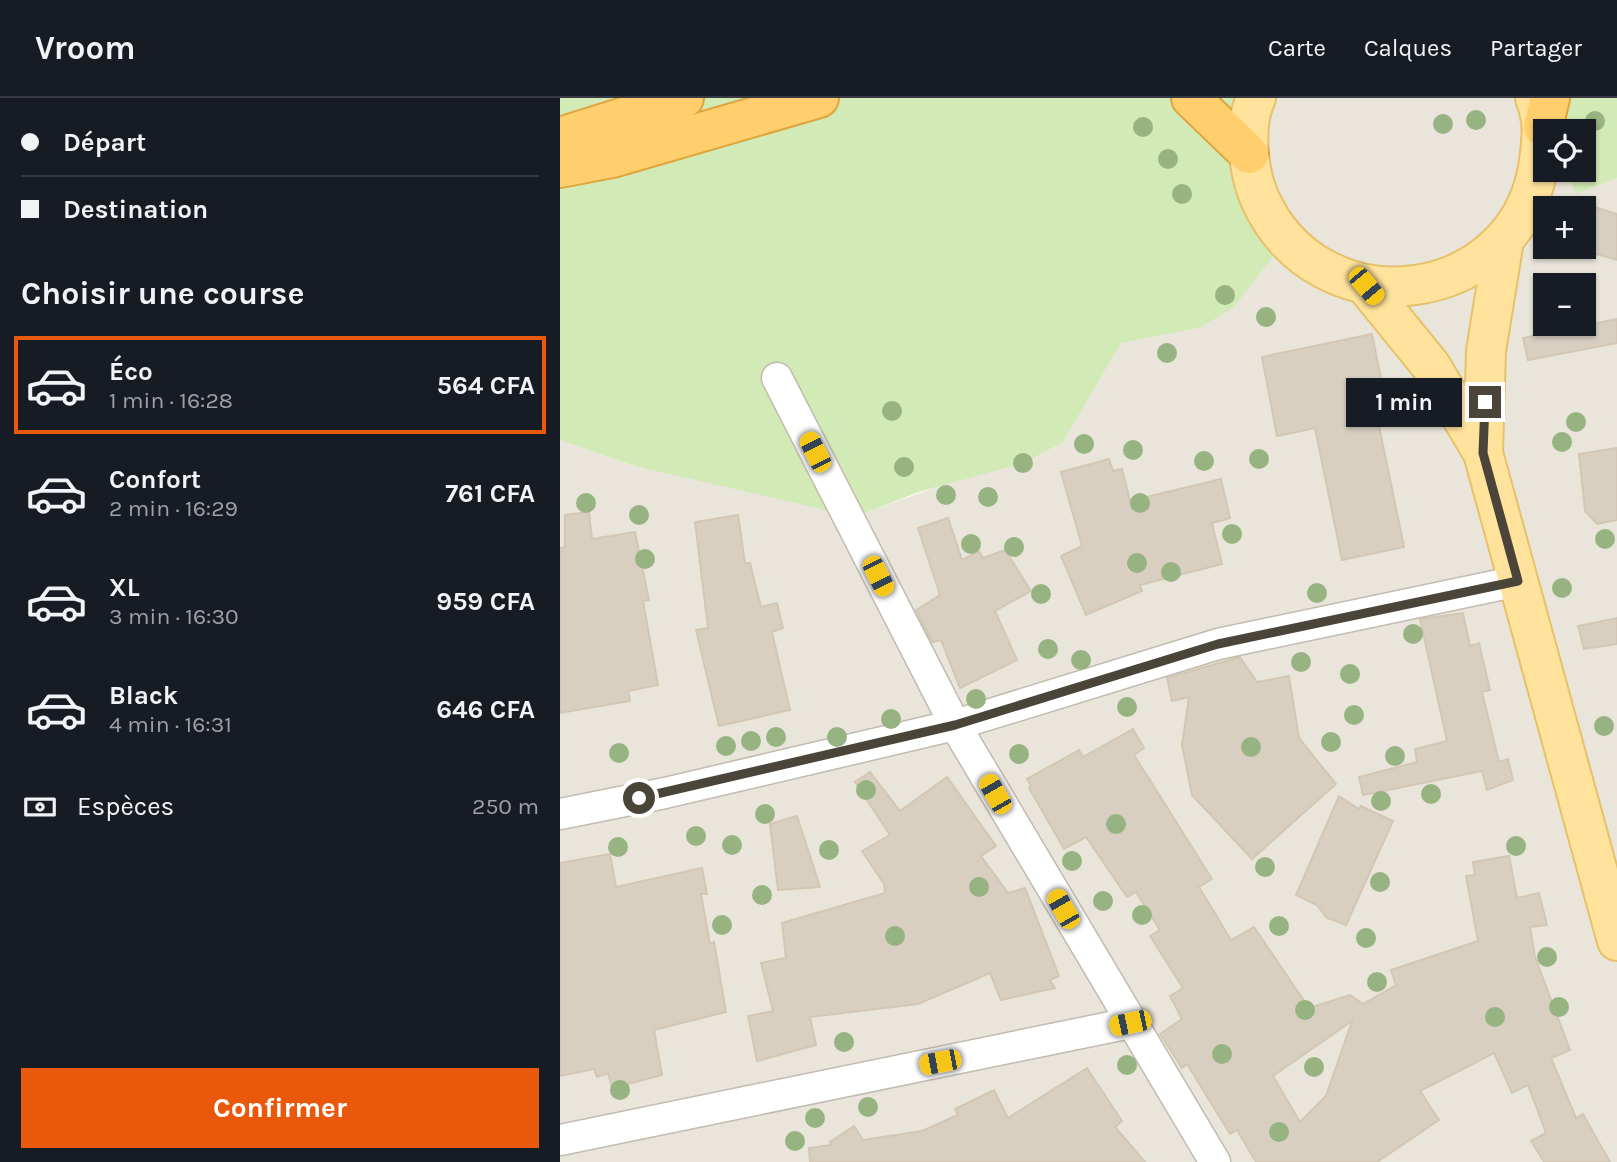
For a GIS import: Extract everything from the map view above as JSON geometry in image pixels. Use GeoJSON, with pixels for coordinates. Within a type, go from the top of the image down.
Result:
{"type":"FeatureCollection","features":[{"type":"Feature","properties":{"kind":"highway"},"geometry":{"type":"LineString","coordinates":[[560,137],[684,98]]}},
{"type":"Feature","properties":{"kind":"highway"},"geometry":{"type":"LineString","coordinates":[[560,168],[612,158],[819,98]]}},
{"type":"Feature","properties":{"kind":"highway"},"geometry":{"type":"LineString","coordinates":[[1191,98],[1249,154]]}},
{"type":"Feature","properties":{"kind":"main road"},"geometry":{"type":"LineString","coordinates":[[1256,98],[1249,154],[1254,185],[1267,214],[1286,240],[1308,261],[1336,276],[1366,286],[1416,287],[1468,268],[1504,240],[1524,210],[1537,178],[1543,108]]}},
{"type":"Feature","properties":{"kind":"main road"},"geometry":{"type":"LineString","coordinates":[[1483,453],[1486,351],[1504,240]]}},
{"type":"Feature","properties":{"kind":"main road"},"geometry":{"type":"LineString","coordinates":[[1366,286],[1431,366],[1483,453],[1617,941]]}},
{"type":"Feature","properties":{"kind":"street"},"geometry":{"type":"LineString","coordinates":[[777,378],[955,725],[1215,1162]]}},
{"type":"Feature","properties":{"kind":"street"},"geometry":{"type":"LineString","coordinates":[[560,814],[666,793],[955,725],[1218,644],[1518,581]]}},
{"type":"Feature","properties":{"kind":"street"},"geometry":{"type":"LineString","coordinates":[[560,1140],[1130,1023]]}},
{"type":"Feature","properties":{"kind":"shaded area"},"geometry":{"type":"Polygon","coordinates":[[[1256,98],[1535,98],[1538,119],[1533,119],[1533,182],[1570,182],[1576,194],[1617,178],[1617,1162],[560,1162],[560,440],[635,466],[868,512],[1063,442],[1121,343],[1198,328],[1267,214],[1256,98]]]}},
{"type":"Feature","properties":{"kind":"green space"},"geometry":{"type":"Polygon","coordinates":[[[560,98],[1256,98],[1254,104],[1286,240],[1233,308],[1199,328],[1121,343],[1063,442],[1023,463],[915,493],[868,512],[830,511],[635,466],[560,440],[560,98]]]}},
{"type":"Feature","properties":{"kind":"green space"},"geometry":{"type":"Polygon","coordinates":[[[1535,98],[1617,98],[1617,178],[1576,194],[1570,182],[1596,182],[1596,119],[1542,119],[1535,98]]]}},
{"type":"Feature","properties":{"kind":"building"},"geometry":{"type":"Polygon","coordinates":[[[1596,208],[1617,214],[1617,260],[1596,254],[1596,208]]]}},
{"type":"Feature","properties":{"kind":"building"},"geometry":{"type":"Polygon","coordinates":[[[1617,319],[1617,343],[1528,360],[1523,338],[1596,336],[1596,323],[1617,319]]]}},
{"type":"Feature","properties":{"kind":"building"},"geometry":{"type":"Polygon","coordinates":[[[1372,334],[1388,413],[1377,416],[1404,547],[1342,560],[1315,428],[1277,436],[1262,357],[1372,334]]]}},
{"type":"Feature","properties":{"kind":"building"},"geometry":{"type":"Polygon","coordinates":[[[1617,448],[1617,520],[1597,524],[1585,511],[1579,454],[1617,448]]]}},
{"type":"Feature","properties":{"kind":"building"},"geometry":{"type":"Polygon","coordinates":[[[1109,459],[1113,471],[1122,469],[1130,501],[1221,479],[1230,518],[1212,523],[1222,564],[1140,585],[1142,591],[1086,615],[1061,556],[1082,546],[1061,472],[1109,459]]]}},
{"type":"Feature","properties":{"kind":"building"},"geometry":{"type":"Polygon","coordinates":[[[589,512],[592,539],[635,532],[649,600],[643,601],[658,685],[628,691],[630,701],[560,713],[560,548],[565,547],[565,515],[589,512]]]}},
{"type":"Feature","properties":{"kind":"building"},"geometry":{"type":"Polygon","coordinates":[[[738,515],[745,563],[750,563],[761,607],[777,603],[783,628],[772,632],[790,710],[719,726],[696,630],[708,628],[695,522],[738,515]]]}},
{"type":"Feature","properties":{"kind":"building"},"geometry":{"type":"Polygon","coordinates":[[[948,518],[962,560],[979,551],[983,558],[1005,550],[1031,591],[995,611],[1017,660],[960,688],[941,640],[932,642],[916,610],[940,595],[918,528],[948,518]]]}},
{"type":"Feature","properties":{"kind":"building"},"geometry":{"type":"Polygon","coordinates":[[[1463,613],[1470,646],[1479,643],[1490,690],[1482,692],[1499,762],[1508,759],[1513,780],[1487,790],[1482,771],[1363,795],[1359,777],[1417,762],[1415,749],[1447,741],[1420,619],[1463,613]]]}},
{"type":"Feature","properties":{"kind":"building"},"geometry":{"type":"Polygon","coordinates":[[[1617,618],[1617,644],[1584,649],[1578,626],[1617,618]]]}},
{"type":"Feature","properties":{"kind":"building"},"geometry":{"type":"Polygon","coordinates":[[[1240,657],[1257,682],[1289,676],[1299,738],[1336,784],[1252,859],[1192,795],[1182,745],[1189,697],[1172,701],[1167,678],[1240,657]]]}},
{"type":"Feature","properties":{"kind":"building"},"geometry":{"type":"Polygon","coordinates":[[[1133,729],[1144,748],[1134,755],[1212,879],[1199,887],[1231,940],[1254,927],[1309,1008],[1350,995],[1363,1004],[1396,985],[1391,970],[1478,941],[1466,876],[1475,875],[1473,862],[1509,856],[1517,898],[1539,893],[1547,925],[1530,927],[1535,957],[1570,1050],[1551,1058],[1576,1118],[1583,1114],[1610,1162],[1544,1162],[1531,1141],[1546,1133],[1528,1085],[1512,1093],[1494,1053],[1420,1091],[1439,1120],[1377,1162],[1256,1162],[1237,1130],[1230,1134],[1187,1064],[1182,1068],[1160,1034],[1182,1019],[1170,996],[1183,988],[1150,936],[1160,930],[1136,892],[1127,897],[1086,837],[1064,849],[1029,788],[1031,786],[1027,779],[1079,750],[1083,757],[1133,729]],[[1352,1021],[1273,1076],[1300,1122],[1326,1096],[1352,1021]]]}},
{"type":"Feature","properties":{"kind":"building"},"geometry":{"type":"Polygon","coordinates":[[[870,772],[900,811],[947,777],[996,846],[981,856],[1008,893],[1025,888],[1059,976],[1050,980],[1055,988],[1001,1000],[990,973],[918,1004],[810,1017],[816,1045],[757,1061],[748,1016],[773,1011],[761,963],[786,958],[782,923],[885,893],[884,884],[862,851],[890,835],[855,782],[870,772]]]}},
{"type":"Feature","properties":{"kind":"building"},"geometry":{"type":"Polygon","coordinates":[[[1339,796],[1359,809],[1361,806],[1393,821],[1346,925],[1327,918],[1317,905],[1296,895],[1339,796]]]}},
{"type":"Feature","properties":{"kind":"building"},"geometry":{"type":"Polygon","coordinates":[[[797,816],[820,887],[778,890],[770,824],[797,816]]]}},
{"type":"Feature","properties":{"kind":"building"},"geometry":{"type":"Polygon","coordinates":[[[610,854],[616,887],[702,868],[707,894],[701,894],[710,944],[714,942],[726,1012],[654,1030],[662,1075],[612,1088],[608,1073],[597,1077],[594,1069],[560,1076],[560,863],[610,854]]]}},
{"type":"Feature","properties":{"kind":"building"},"geometry":{"type":"Polygon","coordinates":[[[1087,1068],[1122,1121],[1115,1127],[1145,1162],[810,1162],[809,1148],[831,1145],[830,1142],[854,1126],[863,1140],[922,1131],[958,1115],[955,1109],[994,1090],[1008,1118],[1087,1068]]]}},
{"type":"Feature","properties":{"kind":"route"},"geometry":{"type":"LineString","coordinates":[[639,798],[955,725],[1218,644],[1518,581],[1483,453],[1485,402]]}}]}
